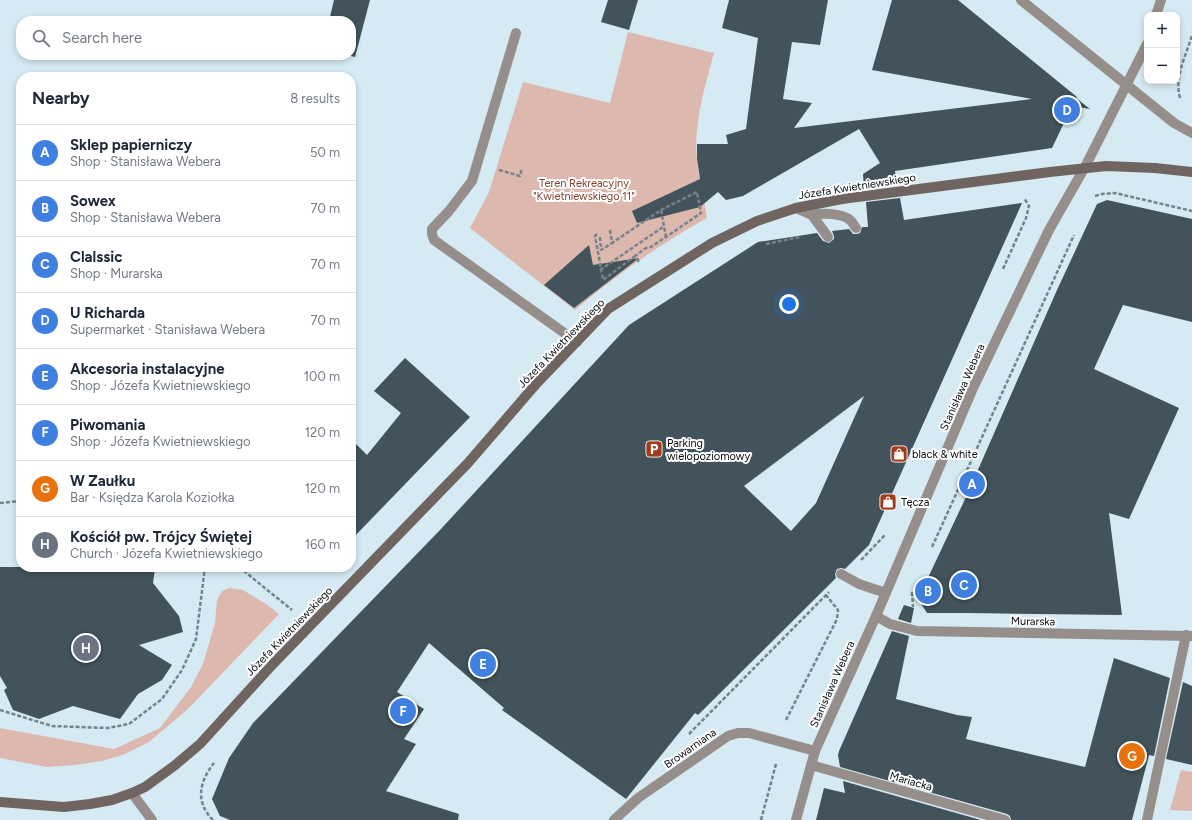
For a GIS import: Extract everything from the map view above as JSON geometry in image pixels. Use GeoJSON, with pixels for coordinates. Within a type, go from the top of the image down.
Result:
{"type":"FeatureCollection","features":[{"type":"Feature","properties":{"kind":"main road","name":"Józefa Kwietniewskiego"},"geometry":{"type":"LineString","coordinates":[[0,802],[64,807],[112,800],[145,787],[174,766],[200,744],[273,664],[468,463],[537,383],[608,309],[712,243],[757,221],[796,208],[850,198],[1085,167],[1129,166],[1192,172]]}},
{"type":"Feature","properties":{"kind":"street"},"geometry":{"type":"LineString","coordinates":[[1021,0],[1174,123],[1192,133]]}},
{"type":"Feature","properties":{"kind":"street"},"geometry":{"type":"LineString","coordinates":[[1157,12],[1161,0]]}},
{"type":"Feature","properties":{"kind":"street"},"geometry":{"type":"LineString","coordinates":[[516,33],[472,181],[449,212],[432,229],[432,234],[434,240],[577,342]]}},
{"type":"Feature","properties":{"kind":"street","name":"Stanisława Webera"},"geometry":{"type":"LineString","coordinates":[[796,820],[815,751],[876,616],[973,388],[1049,230],[1085,167],[1145,48]]}},
{"type":"Feature","properties":{"kind":"street"},"geometry":{"type":"LineString","coordinates":[[796,208],[812,215],[825,233]]}},
{"type":"Feature","properties":{"kind":"street"},"geometry":{"type":"LineString","coordinates":[[812,215],[839,215],[850,220],[856,228]]}},
{"type":"Feature","properties":{"kind":"street"},"geometry":{"type":"LineString","coordinates":[[842,575],[859,584],[886,593]]}},
{"type":"Feature","properties":{"kind":"street","name":"Murarska"},"geometry":{"type":"LineString","coordinates":[[876,616],[890,624],[925,631],[1189,636]]}},
{"type":"Feature","properties":{"kind":"street"},"geometry":{"type":"LineString","coordinates":[[1147,820],[1189,636]]}},
{"type":"Feature","properties":{"kind":"street","name":"Browarniana"},"geometry":{"type":"LineString","coordinates":[[614,820],[638,798],[728,736],[738,733],[749,733],[815,751]]}},
{"type":"Feature","properties":{"kind":"street","name":"Mariacka"},"geometry":{"type":"LineString","coordinates":[[811,765],[1005,820]]}},
{"type":"Feature","properties":{"kind":"street"},"geometry":{"type":"LineString","coordinates":[[132,793],[152,820]]}},
{"type":"Feature","properties":{"kind":"path"},"geometry":{"type":"LineString","coordinates":[[1183,102],[1180,98],[1178,89],[1178,79],[1192,36]]}},
{"type":"Feature","properties":{"kind":"path"},"geometry":{"type":"LineString","coordinates":[[477,163],[520,176],[522,168]]}},
{"type":"Feature","properties":{"kind":"path"},"geometry":{"type":"LineString","coordinates":[[597,234],[595,236],[602,280],[646,248],[651,247],[701,213],[696,192],[661,210],[598,253]]}},
{"type":"Feature","properties":{"kind":"path"},"geometry":{"type":"LineString","coordinates":[[1092,198],[1102,194],[1115,193],[1192,211]]}},
{"type":"Feature","properties":{"kind":"path"},"geometry":{"type":"LineString","coordinates":[[1000,276],[1026,218],[1029,206],[1024,198]]}},
{"type":"Feature","properties":{"kind":"path"},"geometry":{"type":"LineString","coordinates":[[661,210],[666,237]]}},
{"type":"Feature","properties":{"kind":"path"},"geometry":{"type":"LineString","coordinates":[[600,270],[663,227]]}},
{"type":"Feature","properties":{"kind":"path"},"geometry":{"type":"LineString","coordinates":[[929,554],[1077,228]]}},
{"type":"Feature","properties":{"kind":"path"},"geometry":{"type":"LineString","coordinates":[[610,230],[612,243]]}},
{"type":"Feature","properties":{"kind":"path"},"geometry":{"type":"LineString","coordinates":[[761,245],[797,237],[825,233]]}},
{"type":"Feature","properties":{"kind":"path"},"geometry":{"type":"LineString","coordinates":[[600,237],[602,250]]}},
{"type":"Feature","properties":{"kind":"path"},"geometry":{"type":"LineString","coordinates":[[635,256],[640,264]]}},
{"type":"Feature","properties":{"kind":"path"},"geometry":{"type":"LineString","coordinates":[[0,503],[16,501]]}},
{"type":"Feature","properties":{"kind":"path"},"geometry":{"type":"LineString","coordinates":[[684,739],[826,595],[842,575],[888,531]]}},
{"type":"Feature","properties":{"kind":"path"},"geometry":{"type":"LineString","coordinates":[[0,710],[52,726],[108,728],[129,724],[162,699],[182,670],[196,639],[204,572]]}},
{"type":"Feature","properties":{"kind":"path"},"geometry":{"type":"LineString","coordinates":[[245,572],[292,610]]}},
{"type":"Feature","properties":{"kind":"path"},"geometry":{"type":"LineString","coordinates":[[908,628],[914,613],[912,590]]}},
{"type":"Feature","properties":{"kind":"path"},"geometry":{"type":"LineString","coordinates":[[761,820],[786,720],[837,619],[838,610],[826,595]]}},
{"type":"Feature","properties":{"kind":"path"},"geometry":{"type":"LineString","coordinates":[[213,820],[207,814],[202,804],[200,794],[203,782],[210,769],[219,758]]}},
{"type":"Feature","properties":{"kind":"green space","name":"Teren Rekreacyjny \"Kwietniewskiego 11\""},"geometry":{"type":"Polygon","coordinates":[[[628,32],[714,53],[698,120],[696,147],[707,218],[672,238],[639,261],[575,310],[470,228],[489,192],[523,82],[610,103],[628,32]]]}},
{"type":"Feature","properties":{"kind":"green space"},"geometry":{"type":"Polygon","coordinates":[[[229,588],[243,590],[279,614],[189,708],[149,742],[125,754],[102,761],[75,765],[47,767],[0,758],[0,728],[114,749],[160,728],[191,687],[203,664],[215,623],[217,600],[222,591],[229,588]]]}},
{"type":"Feature","properties":{"kind":"green space"},"geometry":{"type":"Polygon","coordinates":[[[1181,770],[1192,772],[1192,811],[1170,810],[1181,770]]]}},
{"type":"Feature","properties":{"kind":"building"},"geometry":{"type":"Polygon","coordinates":[[[334,0],[370,0],[356,53],[356,16],[330,16],[334,0]]]}},
{"type":"Feature","properties":{"kind":"building"},"geometry":{"type":"Polygon","coordinates":[[[608,0],[638,0],[629,30],[601,22],[608,0]]]}},
{"type":"Feature","properties":{"kind":"building"},"geometry":{"type":"Polygon","coordinates":[[[729,0],[828,0],[820,45],[792,42],[783,99],[812,103],[794,128],[1032,99],[872,70],[892,0],[958,0],[1090,109],[1072,106],[1052,148],[895,171],[897,185],[864,190],[863,174],[880,163],[859,129],[743,196],[726,200],[718,192],[700,207],[637,223],[632,211],[700,179],[697,159],[697,144],[728,144],[726,135],[746,129],[758,38],[722,28],[729,0]]]}},
{"type":"Feature","properties":{"kind":"building"},"geometry":{"type":"Polygon","coordinates":[[[900,198],[904,220],[1022,203],[869,545],[845,569],[837,569],[835,574],[836,578],[698,715],[695,713],[626,799],[502,710],[504,708],[429,643],[397,692],[424,709],[404,739],[416,744],[386,791],[459,814],[458,820],[230,820],[220,816],[212,799],[229,758],[253,723],[440,530],[629,325],[758,242],[817,233],[823,241],[829,243],[834,239],[832,231],[849,229],[853,234],[860,233],[862,227],[868,227],[866,202],[900,198]],[[864,396],[744,486],[791,531],[816,503],[864,396]]]}},
{"type":"Feature","properties":{"kind":"building"},"geometry":{"type":"Polygon","coordinates":[[[1107,200],[1192,219],[1192,322],[1123,305],[1094,369],[1179,408],[1129,519],[1109,513],[1122,615],[927,613],[918,599],[966,497],[1057,290],[1097,204],[1107,200]]]}},
{"type":"Feature","properties":{"kind":"building"},"geometry":{"type":"Polygon","coordinates":[[[589,245],[593,265],[639,258],[574,308],[544,285],[589,245]]]}},
{"type":"Feature","properties":{"kind":"building"},"geometry":{"type":"Polygon","coordinates":[[[405,358],[470,417],[356,535],[356,444],[367,455],[401,413],[374,391],[405,358]]]}},
{"type":"Feature","properties":{"kind":"building"},"geometry":{"type":"Polygon","coordinates":[[[0,567],[16,567],[16,572],[155,572],[153,583],[179,616],[183,632],[139,645],[172,665],[162,680],[138,694],[120,719],[73,706],[39,719],[13,710],[4,690],[7,688],[0,676],[0,567]]]}},
{"type":"Feature","properties":{"kind":"building"},"geometry":{"type":"Polygon","coordinates":[[[904,605],[914,608],[911,623],[898,619],[904,605]]]}},
{"type":"Feature","properties":{"kind":"building"},"geometry":{"type":"Polygon","coordinates":[[[892,631],[909,636],[896,699],[957,715],[972,717],[966,739],[1085,767],[1114,658],[1170,678],[1154,756],[1149,755],[1132,820],[1011,820],[1010,816],[1007,814],[840,767],[838,755],[839,751],[892,631]]]}},
{"type":"Feature","properties":{"kind":"building"},"geometry":{"type":"Polygon","coordinates":[[[1183,682],[1192,686],[1192,765],[1166,759],[1183,682]]]}},
{"type":"Feature","properties":{"kind":"building"},"geometry":{"type":"Polygon","coordinates":[[[843,781],[981,820],[816,820],[824,788],[845,793],[843,781]]]}},
{"type":"Feature","properties":{"kind":"place","name":"U Richarda"},"geometry":{"type":"Point","coordinates":[1067,110]}},
{"type":"Feature","properties":{"kind":"place","name":"Parking wielopoziomowy"},"geometry":{"type":"Point","coordinates":[654,449]}},
{"type":"Feature","properties":{"kind":"place","name":"black & white"},"geometry":{"type":"Point","coordinates":[899,454]}},
{"type":"Feature","properties":{"kind":"place","name":"Sklep papierniczy"},"geometry":{"type":"Point","coordinates":[972,484]}},
{"type":"Feature","properties":{"kind":"place","name":"Tęcza"},"geometry":{"type":"Point","coordinates":[888,502]}},
{"type":"Feature","properties":{"kind":"place","name":"Clalssic"},"geometry":{"type":"Point","coordinates":[964,585]}},
{"type":"Feature","properties":{"kind":"place","name":"Sowex"},"geometry":{"type":"Point","coordinates":[928,591]}},
{"type":"Feature","properties":{"kind":"place","name":"Kościół pw. Trójcy Świętej"},"geometry":{"type":"Point","coordinates":[86,648]}},
{"type":"Feature","properties":{"kind":"place","name":"Akcesoria instalacyjne"},"geometry":{"type":"Point","coordinates":[483,664]}},
{"type":"Feature","properties":{"kind":"place","name":"Piwomania"},"geometry":{"type":"Point","coordinates":[403,711]}},
{"type":"Feature","properties":{"kind":"place","name":"W Zaułku"},"geometry":{"type":"Point","coordinates":[1132,756]}}]}
